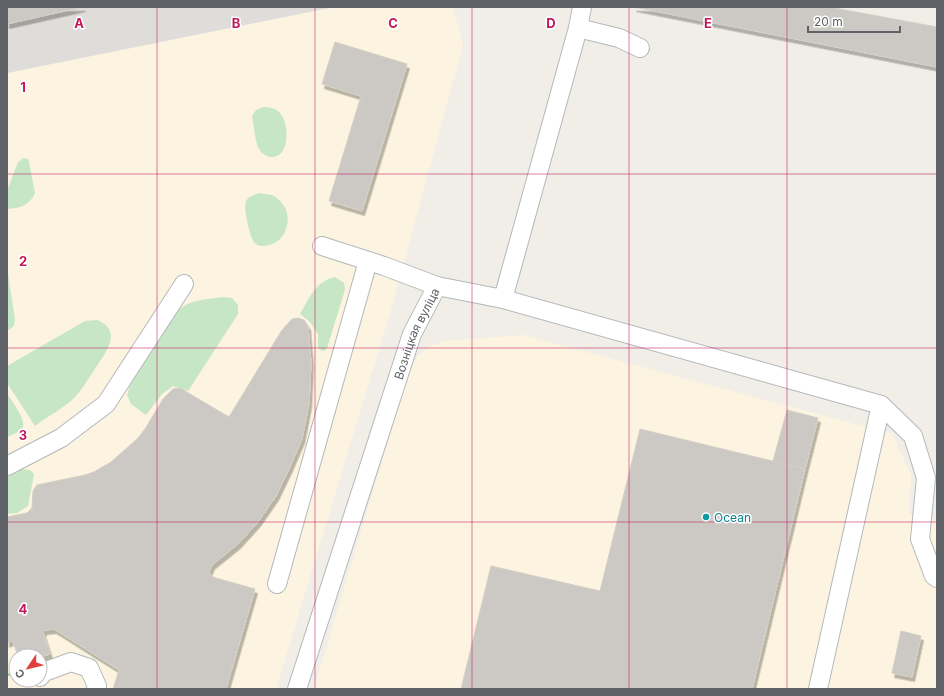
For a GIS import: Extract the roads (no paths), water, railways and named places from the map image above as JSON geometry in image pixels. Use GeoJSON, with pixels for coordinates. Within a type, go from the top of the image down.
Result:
{"type":"FeatureCollection","features":[{"type":"Feature","properties":{"kind":"lane"},"geometry":{"type":"LineString","coordinates":[[503,299],[578,28],[582,7]]}},
{"type":"Feature","properties":{"kind":"lane"},"geometry":{"type":"LineString","coordinates":[[578,28],[619,38],[640,48]]}},
{"type":"Feature","properties":{"kind":"lane"},"geometry":{"type":"LineString","coordinates":[[322,246],[437,286]]}},
{"type":"Feature","properties":{"kind":"lane"},"geometry":{"type":"LineString","coordinates":[[277,584],[368,261]]}},
{"type":"Feature","properties":{"kind":"lane"},"geometry":{"type":"LineString","coordinates":[[7,466],[61,438],[106,404],[184,284]]}},
{"type":"Feature","properties":{"kind":"lane","name":"Возніцкая вуліца"},"geometry":{"type":"LineString","coordinates":[[297,689],[412,334],[437,286],[503,299],[881,405]]}},
{"type":"Feature","properties":{"kind":"lane"},"geometry":{"type":"LineString","coordinates":[[881,405],[913,436],[932,479],[928,541],[936,577]]}},
{"type":"Feature","properties":{"kind":"lane"},"geometry":{"type":"LineString","coordinates":[[818,689],[881,405]]}},
{"type":"Feature","properties":{"kind":"lane"},"geometry":{"type":"LineString","coordinates":[[48,671],[71,662],[89,668],[97,686],[96,689]]}},
{"type":"Feature","properties":{"kind":"place","name":"Ocean"},"geometry":{"type":"Point","coordinates":[706,517]}}]}
